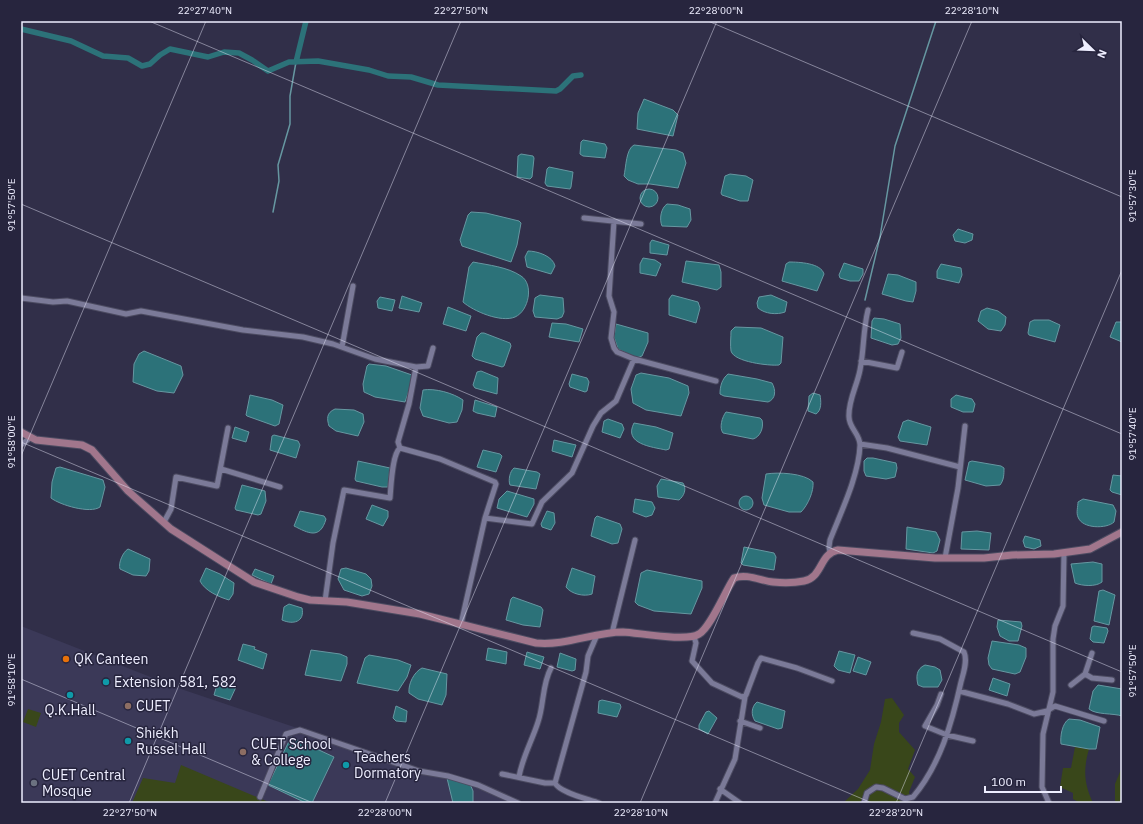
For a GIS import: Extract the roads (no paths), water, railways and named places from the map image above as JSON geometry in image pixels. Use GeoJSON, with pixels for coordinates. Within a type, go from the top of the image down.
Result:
{"type":"FeatureCollection","features":[{"type":"Feature","properties":{"kind":"main road"},"geometry":{"type":"LineString","coordinates":[[21,432],[30,438],[82,445],[92,450],[128,491],[164,522],[180,535],[211,553],[254,582],[298,597],[325,601],[347,602],[398,610],[536,643],[555,644],[597,634],[612,633],[648,634],[685,638],[694,636],[706,628],[734,578],[740,576],[774,582],[810,580],[817,574],[823,560],[830,552],[838,550],[886,555],[945,558],[984,558],[1012,555],[1064,553],[1090,549],[1122,532]]}},
{"type":"Feature","properties":{"kind":"street"},"geometry":{"type":"LineString","coordinates":[[584,218],[641,224]]}},
{"type":"Feature","properties":{"kind":"street"},"geometry":{"type":"LineString","coordinates":[[614,221],[609,296],[614,318],[611,338],[617,352],[634,359],[716,381]]}},
{"type":"Feature","properties":{"kind":"street"},"geometry":{"type":"LineString","coordinates":[[342,347],[353,286]]}},
{"type":"Feature","properties":{"kind":"street"},"geometry":{"type":"LineString","coordinates":[[21,298],[53,302],[67,301],[126,314],[141,311],[243,330],[303,337],[342,347],[376,359],[416,367],[428,366],[433,348]]}},
{"type":"Feature","properties":{"kind":"street"},"geometry":{"type":"LineString","coordinates":[[830,552],[830,540],[848,498],[860,444],[856,432],[849,421],[849,415],[862,360],[864,327],[868,310]]}},
{"type":"Feature","properties":{"kind":"street"},"geometry":{"type":"LineString","coordinates":[[862,360],[897,368],[902,352]]}},
{"type":"Feature","properties":{"kind":"street"},"geometry":{"type":"LineString","coordinates":[[485,518],[532,524],[542,502],[572,473],[593,426],[601,413],[616,401],[634,359]]}},
{"type":"Feature","properties":{"kind":"street"},"geometry":{"type":"LineString","coordinates":[[416,367],[412,392],[398,442],[401,450],[440,459],[495,482],[485,518],[461,624]]}},
{"type":"Feature","properties":{"kind":"street"},"geometry":{"type":"LineString","coordinates":[[945,558],[954,516],[965,426]]}},
{"type":"Feature","properties":{"kind":"street"},"geometry":{"type":"LineString","coordinates":[[164,522],[171,509],[176,478],[216,486],[221,469],[228,428]]}},
{"type":"Feature","properties":{"kind":"street"},"geometry":{"type":"LineString","coordinates":[[21,445],[30,438]]}},
{"type":"Feature","properties":{"kind":"street"},"geometry":{"type":"LineString","coordinates":[[860,444],[887,448],[960,467]]}},
{"type":"Feature","properties":{"kind":"street"},"geometry":{"type":"LineString","coordinates":[[325,601],[333,543],[344,490],[390,498],[393,466],[397,450],[400,448]]}},
{"type":"Feature","properties":{"kind":"street"},"geometry":{"type":"LineString","coordinates":[[221,469],[280,488]]}},
{"type":"Feature","properties":{"kind":"street"},"geometry":{"type":"LineString","coordinates":[[612,633],[635,540]]}},
{"type":"Feature","properties":{"kind":"street"},"geometry":{"type":"LineString","coordinates":[[1049,803],[1042,787],[1043,734],[1047,711],[1053,692],[1053,639],[1055,626],[1063,606],[1064,553]]}},
{"type":"Feature","properties":{"kind":"street"},"geometry":{"type":"LineString","coordinates":[[864,803],[867,793],[876,787],[883,788],[905,799],[913,798],[933,767],[947,735],[966,656],[964,652],[940,639],[913,633]]}},
{"type":"Feature","properties":{"kind":"street"},"geometry":{"type":"LineString","coordinates":[[555,783],[586,672],[588,656],[597,634]]}},
{"type":"Feature","properties":{"kind":"street"},"geometry":{"type":"LineString","coordinates":[[694,636],[696,643],[692,661],[712,683],[745,698]]}},
{"type":"Feature","properties":{"kind":"street"},"geometry":{"type":"LineString","coordinates":[[1071,685],[1085,674],[1092,653]]}},
{"type":"Feature","properties":{"kind":"street"},"geometry":{"type":"LineString","coordinates":[[715,803],[720,789],[735,759],[739,742],[740,721],[745,698],[761,658],[797,668],[832,681]]}},
{"type":"Feature","properties":{"kind":"street"},"geometry":{"type":"LineString","coordinates":[[519,778],[521,766],[538,721],[546,681],[551,668]]}},
{"type":"Feature","properties":{"kind":"street"},"geometry":{"type":"LineString","coordinates":[[1085,674],[1092,678],[1112,680]]}},
{"type":"Feature","properties":{"kind":"street"},"geometry":{"type":"LineString","coordinates":[[959,690],[1034,714],[1047,711],[1055,706],[1104,721]]}},
{"type":"Feature","properties":{"kind":"street"},"geometry":{"type":"LineString","coordinates":[[941,694],[937,706],[925,726],[947,735],[973,741]]}},
{"type":"Feature","properties":{"kind":"street"},"geometry":{"type":"LineString","coordinates":[[740,721],[760,728]]}},
{"type":"Feature","properties":{"kind":"street"},"geometry":{"type":"LineString","coordinates":[[260,797],[286,734],[300,730],[419,771],[448,776],[478,785],[518,803]]}},
{"type":"Feature","properties":{"kind":"street"},"geometry":{"type":"LineString","coordinates":[[502,774],[545,783],[555,783],[567,791],[600,803]]}},
{"type":"Feature","properties":{"kind":"street"},"geometry":{"type":"LineString","coordinates":[[720,789],[740,803]]}},
{"type":"Feature","properties":{"kind":"waterway"},"geometry":{"type":"LineString","coordinates":[[296,62],[306,21]]}},
{"type":"Feature","properties":{"kind":"waterway"},"geometry":{"type":"LineString","coordinates":[[865,300],[880,237],[895,146],[936,21]]}},
{"type":"Feature","properties":{"kind":"waterway"},"geometry":{"type":"LineString","coordinates":[[21,29],[71,41],[103,56],[128,58],[142,66],[150,64],[170,49],[208,57],[224,52],[239,53],[268,71],[289,62],[318,61],[369,70],[388,76],[411,77],[438,85],[556,91],[573,76],[581,75]]}},
{"type":"Feature","properties":{"kind":"waterway"},"geometry":{"type":"LineString","coordinates":[[273,212],[279,181],[278,165],[290,124],[290,96],[296,62]]}},
{"type":"Feature","properties":{"kind":"place","name":"QK Canteen"},"geometry":{"type":"Point","coordinates":[66,659]}},
{"type":"Feature","properties":{"kind":"place","name":"Extension 581, 582"},"geometry":{"type":"Point","coordinates":[106,682]}},
{"type":"Feature","properties":{"kind":"place","name":"Q.K.Hall"},"geometry":{"type":"Point","coordinates":[70,695]}},
{"type":"Feature","properties":{"kind":"place","name":"CUET"},"geometry":{"type":"Point","coordinates":[128,706]}},
{"type":"Feature","properties":{"kind":"place","name":"Shiekh Russel Hall"},"geometry":{"type":"Point","coordinates":[128,741]}},
{"type":"Feature","properties":{"kind":"place","name":"CUET School & College"},"geometry":{"type":"Point","coordinates":[243,752]}},
{"type":"Feature","properties":{"kind":"place","name":"Teachers Dormatory"},"geometry":{"type":"Point","coordinates":[346,765]}},
{"type":"Feature","properties":{"kind":"place","name":"CUET Central Mosque"},"geometry":{"type":"Point","coordinates":[34,783]}}]}
